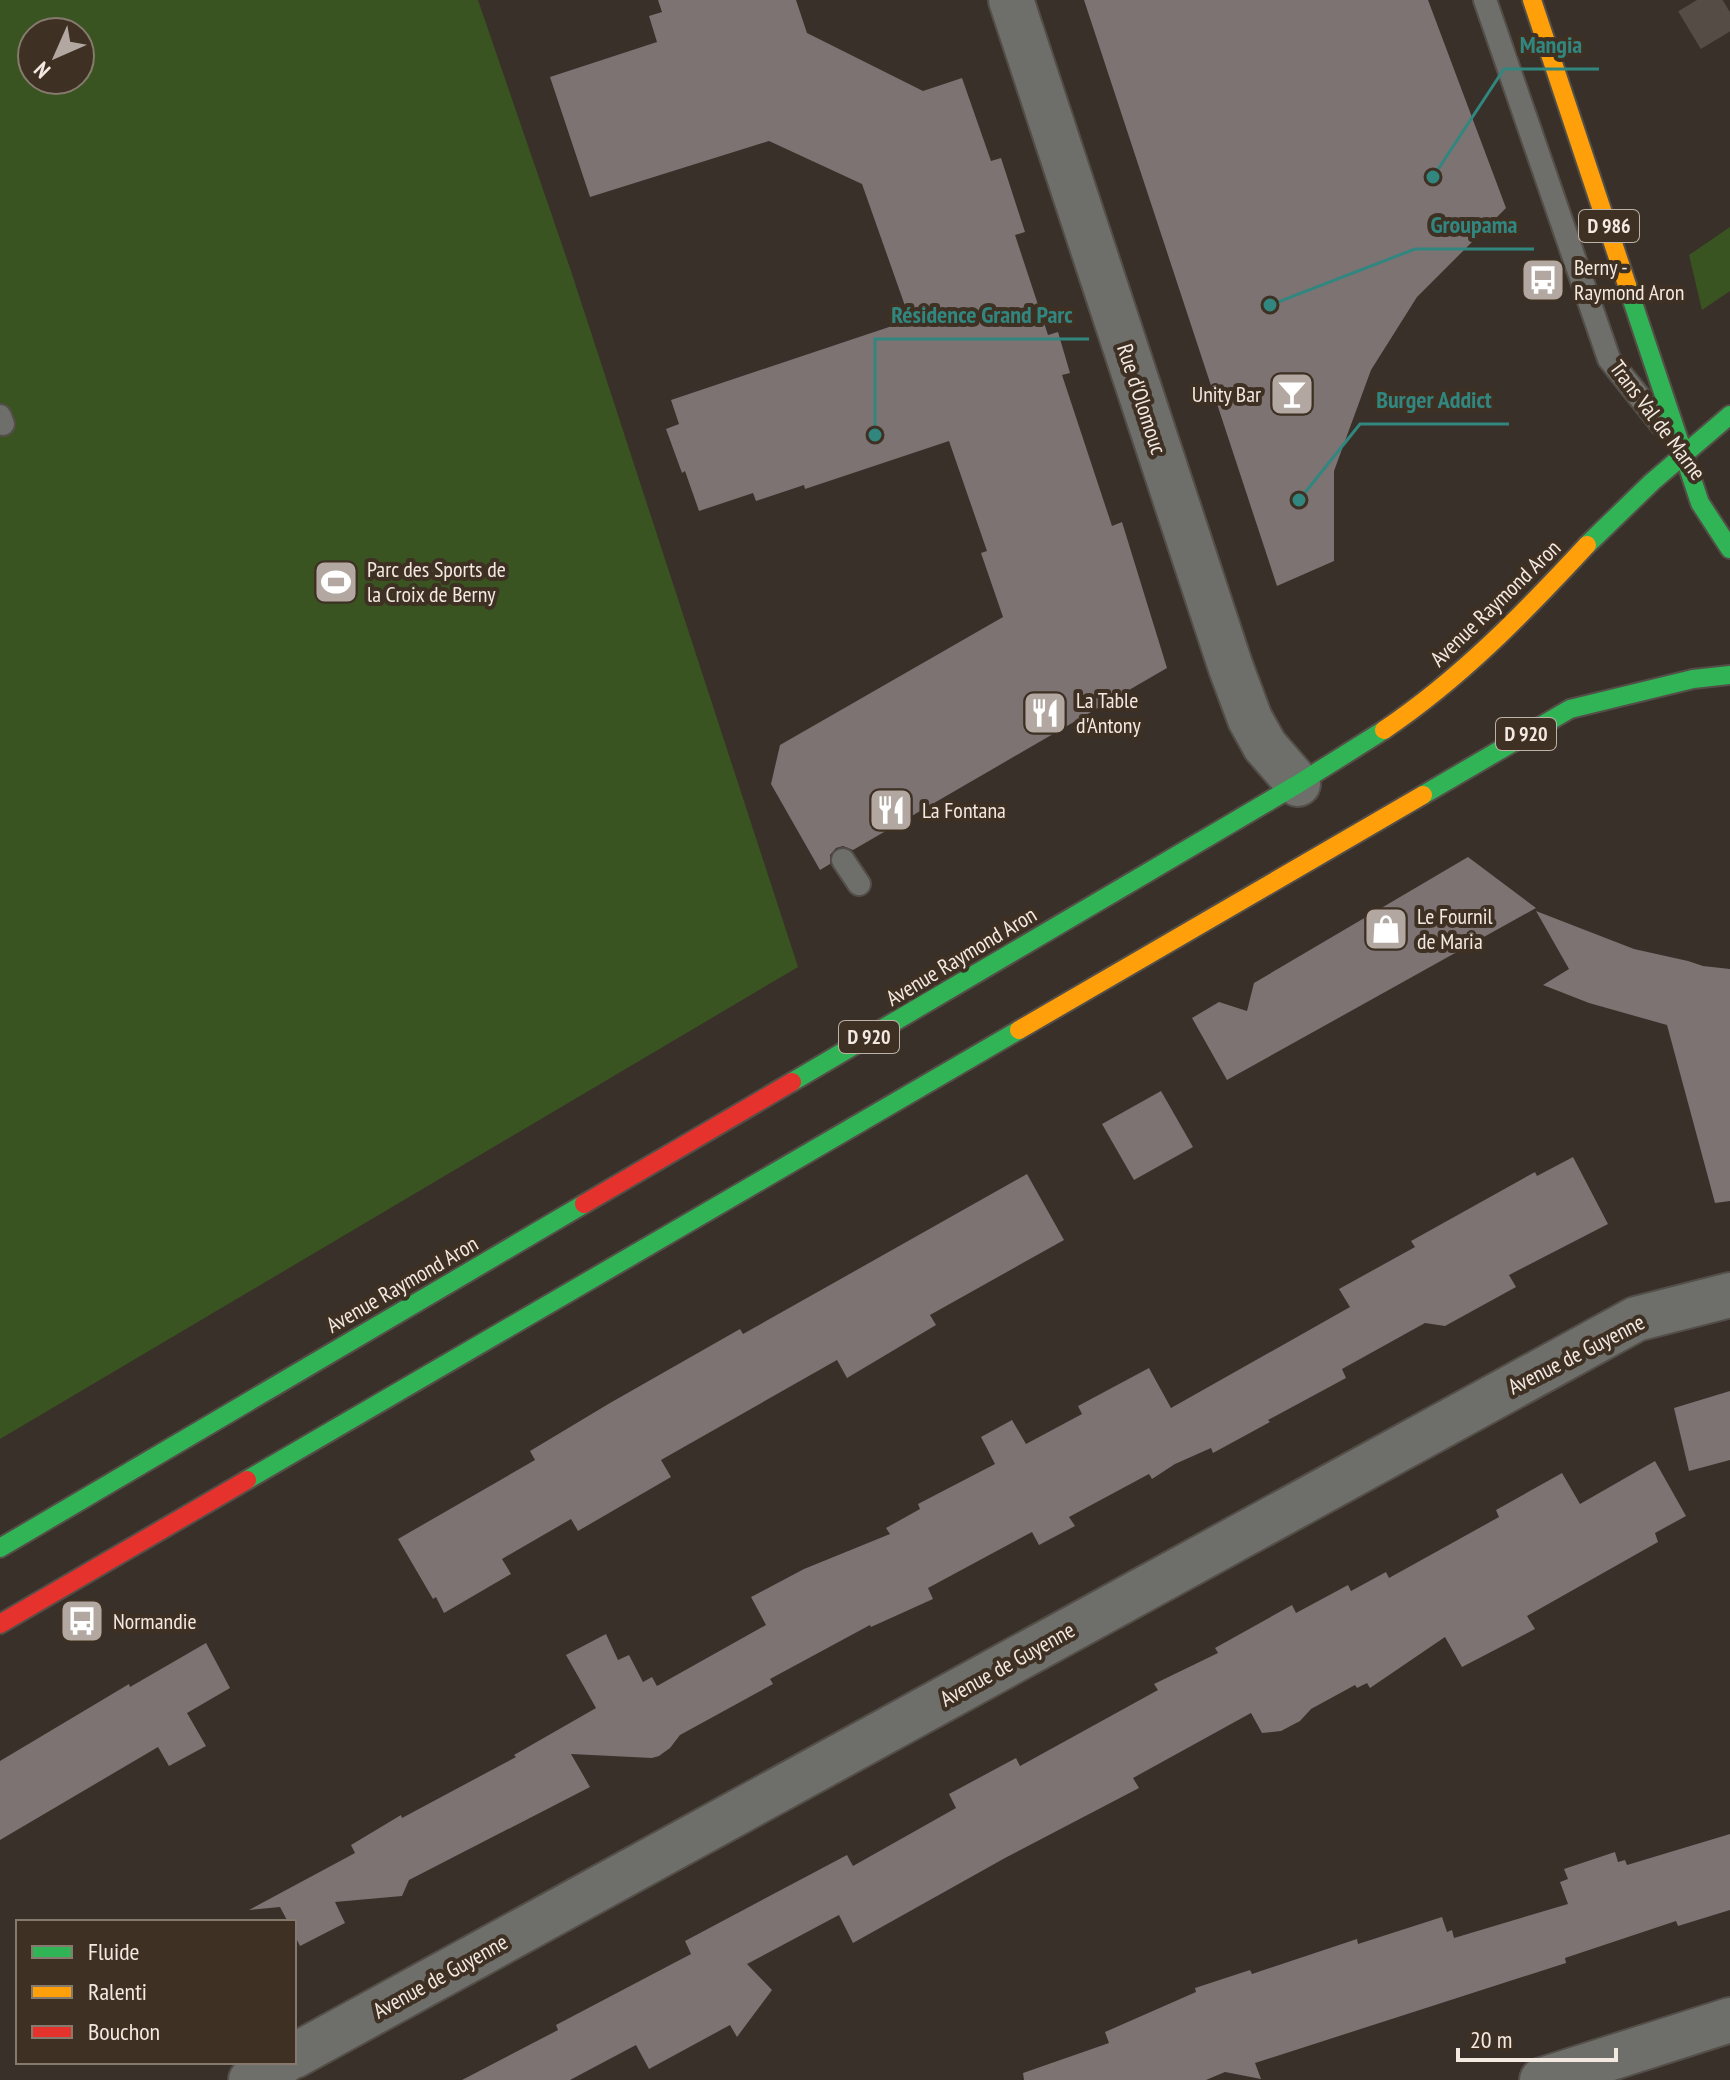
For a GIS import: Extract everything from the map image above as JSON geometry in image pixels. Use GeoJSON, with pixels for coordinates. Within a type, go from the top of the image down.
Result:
{"type":"FeatureCollection","features":[{"type":"Feature","properties":{"kind":"main road","name":"D 986"},"geometry":{"type":"LineString","coordinates":[[1532,0],[1700,503],[1730,549]]}},
{"type":"Feature","properties":{"kind":"main road","name":"D 920"},"geometry":{"type":"LineString","coordinates":[[1684,453],[1730,415]]}},
{"type":"Feature","properties":{"kind":"main road","name":"Avenue Raymond Aron"},"geometry":{"type":"LineString","coordinates":[[0,1548],[1298,784],[1395,723],[1463,671],[1609,523],[1684,453]]}},
{"type":"Feature","properties":{"kind":"main road","name":"D 920"},"geometry":{"type":"LineString","coordinates":[[0,1624],[1570,709],[1693,679],[1730,675]]}},
{"type":"Feature","properties":{"kind":"street","name":"Rue d'Olomouc"},"geometry":{"type":"LineString","coordinates":[[1011,0],[1231,668],[1250,719],[1265,746],[1298,784]]}},
{"type":"Feature","properties":{"kind":"street","name":"Avenue de Guyenne"},"geometry":{"type":"LineString","coordinates":[[296,2055],[1636,1319],[1730,1295]]}},
{"type":"Feature","properties":{"kind":"street"},"geometry":{"type":"LineString","coordinates":[[1542,2080],[1730,2020]]}},
{"type":"Feature","properties":{"kind":"street"},"geometry":{"type":"LineString","coordinates":[[251,2080],[279,2064]]}},
{"type":"Feature","properties":{"kind":"lane","name":"Trans Val de Marne"},"geometry":{"type":"LineString","coordinates":[[1485,0],[1609,359],[1684,453],[1730,518]]}},
{"type":"Feature","properties":{"kind":"lane"},"geometry":{"type":"LineString","coordinates":[[843,860],[859,884]]}},
{"type":"Feature","properties":{"kind":"green space","name":"Parc des Sports de la Croix de Berny"},"geometry":{"type":"Polygon","coordinates":[[[0,0],[478,0],[571,271],[798,967],[0,1439],[0,0]]]}},
{"type":"Feature","properties":{"kind":"green space"},"geometry":{"type":"Polygon","coordinates":[[[1730,227],[1730,291],[1702,310],[1689,255],[1730,227]]]}},
{"type":"Feature","properties":{"kind":"building"},"geometry":{"type":"Polygon","coordinates":[[[658,0],[796,0],[807,33],[923,91],[962,78],[991,161],[1001,158],[1025,232],[1015,235],[1048,335],[1058,332],[1070,373],[1062,375],[1112,526],[1122,522],[1167,668],[853,850],[843,846],[836,848],[830,855],[830,864],[820,870],[771,784],[780,745],[1003,617],[981,553],[987,551],[949,441],[805,489],[804,485],[756,501],[753,493],[699,511],[666,429],[679,424],[671,400],[910,320],[862,184],[769,141],[590,197],[550,77],[657,42],[649,16],[662,12],[658,0]]]}},
{"type":"Feature","properties":{"kind":"building"},"geometry":{"type":"Polygon","coordinates":[[[1084,0],[1428,0],[1506,208],[1417,297],[1371,370],[1334,471],[1334,561],[1277,586],[1084,0]]]}},
{"type":"Feature","properties":{"kind":"building"},"geometry":{"type":"Polygon","coordinates":[[[1468,857],[1536,908],[1227,1080],[1192,1018],[1219,1002],[1247,1011],[1254,983],[1468,857]]]}},
{"type":"Feature","properties":{"kind":"building"},"geometry":{"type":"Polygon","coordinates":[[[1536,911],[1634,949],[1703,966],[1730,969],[1730,1201],[1715,1203],[1667,1025],[1589,1003],[1543,985],[1569,969],[1536,911]]]}},
{"type":"Feature","properties":{"kind":"building"},"geometry":{"type":"Polygon","coordinates":[[[1161,1091],[1193,1147],[1134,1180],[1102,1124],[1161,1091]]]}},
{"type":"Feature","properties":{"kind":"building"},"geometry":{"type":"Polygon","coordinates":[[[1573,1157],[1608,1224],[1509,1275],[1516,1287],[1445,1326],[1425,1323],[1342,1369],[1346,1378],[1268,1420],[1270,1422],[1213,1453],[1211,1448],[1175,1464],[1152,1479],[1149,1474],[1069,1517],[1075,1526],[1039,1545],[1032,1532],[928,1588],[933,1599],[870,1625],[770,1679],[773,1684],[680,1735],[659,1756],[571,1754],[590,1787],[409,1880],[402,1896],[335,1902],[345,1923],[300,1946],[296,1938],[296,1920],[287,1920],[280,1907],[249,1910],[355,1853],[351,1845],[401,1815],[402,1818],[516,1757],[514,1755],[596,1708],[566,1655],[606,1634],[618,1660],[629,1655],[643,1682],[652,1677],[657,1686],[766,1625],[751,1597],[804,1569],[890,1534],[886,1528],[920,1509],[918,1504],[995,1464],[981,1437],[1012,1420],[1026,1444],[1082,1414],[1078,1406],[1149,1368],[1171,1408],[1350,1307],[1339,1289],[1415,1247],[1411,1241],[1535,1172],[1537,1176],[1573,1157]]]}},
{"type":"Feature","properties":{"kind":"building"},"geometry":{"type":"Polygon","coordinates":[[[1027,1174],[1064,1240],[930,1315],[936,1325],[847,1378],[837,1360],[661,1460],[671,1477],[578,1531],[571,1519],[502,1559],[511,1574],[444,1613],[436,1597],[433,1599],[398,1539],[535,1460],[530,1451],[610,1403],[740,1329],[743,1334],[1027,1174]]]}},
{"type":"Feature","properties":{"kind":"building"},"geometry":{"type":"Polygon","coordinates":[[[1730,1391],[1730,1460],[1689,1471],[1674,1408],[1730,1391]]]}},
{"type":"Feature","properties":{"kind":"building"},"geometry":{"type":"Polygon","coordinates":[[[1655,1461],[1686,1516],[1655,1533],[1658,1542],[1527,1616],[1535,1629],[1462,1667],[1445,1637],[1370,1688],[1367,1683],[1357,1688],[1355,1685],[1311,1709],[1300,1721],[1281,1731],[1262,1733],[1251,1713],[1133,1778],[1139,1788],[853,1943],[839,1915],[747,1964],[772,1990],[737,2037],[730,2025],[649,2069],[636,2045],[570,2080],[462,2080],[558,2030],[556,2025],[691,1954],[685,1941],[847,1855],[853,1866],[956,1808],[949,1794],[1016,1758],[1020,1766],[1158,1690],[1154,1684],[1218,1653],[1215,1648],[1292,1605],[1296,1613],[1348,1585],[1351,1591],[1386,1572],[1389,1578],[1499,1517],[1496,1510],[1562,1473],[1580,1504],[1655,1461]]]}},
{"type":"Feature","properties":{"kind":"building"},"geometry":{"type":"Polygon","coordinates":[[[206,1643],[230,1688],[187,1713],[206,1746],[169,1766],[158,1747],[0,1840],[0,1761],[129,1684],[130,1687],[206,1643]]]}},
{"type":"Feature","properties":{"kind":"building"},"geometry":{"type":"Polygon","coordinates":[[[1730,1834],[1730,1910],[1678,1926],[1676,1921],[1565,1958],[1566,1963],[1255,2063],[1261,2079],[1225,2072],[1206,2080],[1024,2080],[1023,2073],[1109,2043],[1105,2032],[1196,1992],[1195,1988],[1250,1970],[1252,1974],[1357,1939],[1358,1944],[1442,1917],[1447,1932],[1452,1930],[1454,1938],[1568,1904],[1560,1882],[1568,1879],[1564,1869],[1615,1852],[1618,1862],[1625,1860],[1627,1865],[1730,1834]]]}},
{"type":"Feature","properties":{"kind":"tunnel"},"geometry":{"type":"LineString","coordinates":[[1697,0],[1730,55]]}},
{"type":"Feature","properties":{"kind":"traffic: fast"},"geometry":{"type":"LineString","coordinates":[[1627,285],[1700,503],[1730,549]]}},
{"type":"Feature","properties":{"kind":"traffic: fast"},"geometry":{"type":"LineString","coordinates":[[1587,545],[1652,482],[1730,415]]}},
{"type":"Feature","properties":{"kind":"traffic: fast"},"geometry":{"type":"LineString","coordinates":[[1423,795],[1570,709],[1693,679],[1730,675]]}},
{"type":"Feature","properties":{"kind":"traffic: fast"},"geometry":{"type":"LineString","coordinates":[[792,1082],[1298,784],[1384,730]]}},
{"type":"Feature","properties":{"kind":"traffic: fast"},"geometry":{"type":"LineString","coordinates":[[247,1480],[1019,1030]]}},
{"type":"Feature","properties":{"kind":"traffic: fast"},"geometry":{"type":"LineString","coordinates":[[0,1548],[584,1204]]}},
{"type":"Feature","properties":{"kind":"traffic: slow"},"geometry":{"type":"LineString","coordinates":[[1532,0],[1627,285]]}},
{"type":"Feature","properties":{"kind":"traffic: slow"},"geometry":{"type":"LineString","coordinates":[[1384,730],[1439,689],[1491,644],[1587,545]]}},
{"type":"Feature","properties":{"kind":"traffic: slow"},"geometry":{"type":"LineString","coordinates":[[1019,1030],[1423,795]]}},
{"type":"Feature","properties":{"kind":"traffic: jam"},"geometry":{"type":"LineString","coordinates":[[584,1204],[792,1082]]}},
{"type":"Feature","properties":{"kind":"traffic: jam"},"geometry":{"type":"LineString","coordinates":[[0,1624],[247,1480]]}},
{"type":"Feature","properties":{"kind":"place","name":"Mangia"},"geometry":{"type":"Point","coordinates":[1433,177]}},
{"type":"Feature","properties":{"kind":"place","name":"Berny - Raymond Aron"},"geometry":{"type":"Point","coordinates":[1543,280]}},
{"type":"Feature","properties":{"kind":"place","name":"Groupama"},"geometry":{"type":"Point","coordinates":[1270,305]}},
{"type":"Feature","properties":{"kind":"place","name":"Unity Bar"},"geometry":{"type":"Point","coordinates":[1292,394]}},
{"type":"Feature","properties":{"kind":"place","name":"Résidence Grand Parc"},"geometry":{"type":"Point","coordinates":[875,435]}},
{"type":"Feature","properties":{"kind":"place","name":"Burger Addict"},"geometry":{"type":"Point","coordinates":[1299,500]}},
{"type":"Feature","properties":{"kind":"place","name":"Parc des Sports de la Croix de Berny"},"geometry":{"type":"Point","coordinates":[336,582]}},
{"type":"Feature","properties":{"kind":"place","name":"La Table d'Antony"},"geometry":{"type":"Point","coordinates":[1045,713]}},
{"type":"Feature","properties":{"kind":"place","name":"La Fontana"},"geometry":{"type":"Point","coordinates":[891,810]}},
{"type":"Feature","properties":{"kind":"place","name":"Le Fournil de Maria"},"geometry":{"type":"Point","coordinates":[1386,929]}},
{"type":"Feature","properties":{"kind":"place","name":"Normandie"},"geometry":{"type":"Point","coordinates":[82,1621]}}]}
